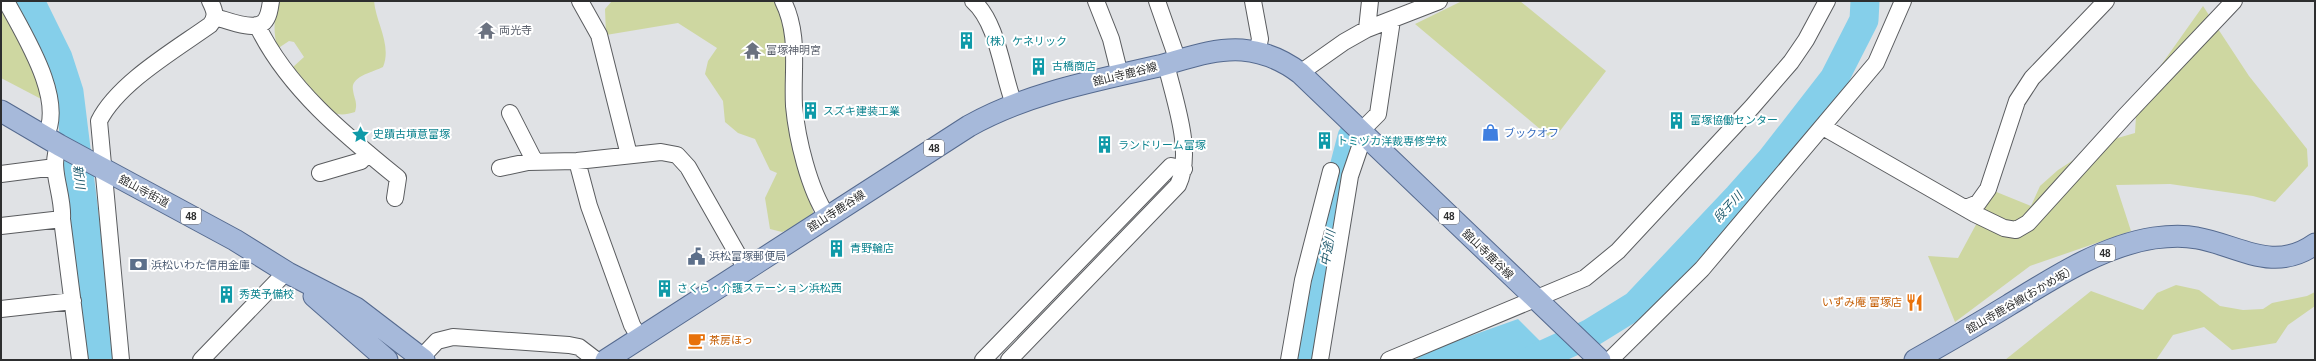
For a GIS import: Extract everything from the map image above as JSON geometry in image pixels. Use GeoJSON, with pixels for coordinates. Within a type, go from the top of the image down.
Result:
{"type":"FeatureCollection","features":[{"type":"Feature","properties":{"kind":"main road","name":"舘山寺鹿谷線"},"geometry":{"type":"LineString","coordinates":[[606,360],[746,268],[969,126],[1014,104],[1036,96],[1172,62],[1230,50],[1257,52],[1282,61],[1300,73],[1598,359]]}},
{"type":"Feature","properties":{"kind":"main road","name":"舘山寺街道"},"geometry":{"type":"LineString","coordinates":[[1,111],[55,143],[235,240],[286,272],[356,308],[422,359]]}},
{"type":"Feature","properties":{"kind":"main road","name":"舘山寺鹿谷線(おかめ坂）"},"geometry":{"type":"LineString","coordinates":[[1915,360],[2052,279],[2118,248],[2153,238],[2197,238],[2257,256],[2280,257],[2297,254],[2315,244]]}},
{"type":"Feature","properties":{"kind":"main road","name":"舘山寺街道"},"geometry":{"type":"LineString","coordinates":[[286,272],[387,360]]}},
{"type":"Feature","properties":{"kind":"street"},"geometry":{"type":"LineString","coordinates":[[6,1],[30,46],[49,97],[52,118],[50,128],[55,143],[54,167],[62,203],[62,219],[80,360]]}},
{"type":"Feature","properties":{"kind":"street"},"geometry":{"type":"LineString","coordinates":[[121,360],[99,166],[98,126],[101,117],[144,72],[210,25],[215,17],[210,1]]}},
{"type":"Feature","properties":{"kind":"street"},"geometry":{"type":"LineString","coordinates":[[215,17],[257,25],[263,22],[267,16],[271,1]]}},
{"type":"Feature","properties":{"kind":"street"},"geometry":{"type":"LineString","coordinates":[[580,1],[599,35],[629,156]]}},
{"type":"Feature","properties":{"kind":"street"},"geometry":{"type":"LineString","coordinates":[[783,1],[792,22],[794,36],[794,105],[798,131],[821,207],[828,216]]}},
{"type":"Feature","properties":{"kind":"street"},"geometry":{"type":"LineString","coordinates":[[973,1],[979,7],[991,29],[1014,104]]}},
{"type":"Feature","properties":{"kind":"street"},"geometry":{"type":"LineString","coordinates":[[1096,1],[1110,40],[1120,75]]}},
{"type":"Feature","properties":{"kind":"street"},"geometry":{"type":"LineString","coordinates":[[1009,360],[1173,191],[1184,169],[1184,144],[1172,62],[1157,1]]}},
{"type":"Feature","properties":{"kind":"street"},"geometry":{"type":"LineString","coordinates":[[1253,1],[1260,39],[1257,52]]}},
{"type":"Feature","properties":{"kind":"street"},"geometry":{"type":"LineString","coordinates":[[1367,29],[1370,1]]}},
{"type":"Feature","properties":{"kind":"street"},"geometry":{"type":"LineString","coordinates":[[1300,73],[1344,42],[1367,29],[1439,1]]}},
{"type":"Feature","properties":{"kind":"street"},"geometry":{"type":"LineString","coordinates":[[1389,360],[1534,297],[1585,278],[1618,251],[1752,107],[1791,62],[1806,40],[1827,1]]}},
{"type":"Feature","properties":{"kind":"street"},"geometry":{"type":"LineString","coordinates":[[1598,359],[1702,269],[1876,63],[1903,1]]}},
{"type":"Feature","properties":{"kind":"street"},"geometry":{"type":"LineString","coordinates":[[1966,208],[1978,203],[1988,189],[2017,101],[2025,88],[2032,78],[2106,1]]}},
{"type":"Feature","properties":{"kind":"street"},"geometry":{"type":"LineString","coordinates":[[1823,126],[1966,208],[2004,228],[2016,230],[2028,223],[2126,115],[2234,1]]}},
{"type":"Feature","properties":{"kind":"street"},"geometry":{"type":"LineString","coordinates":[[1320,360],[1359,130],[1378,114],[1392,20]]}},
{"type":"Feature","properties":{"kind":"street"},"geometry":{"type":"LineString","coordinates":[[257,25],[267,44],[309,98],[333,123],[398,178],[395,198]]}},
{"type":"Feature","properties":{"kind":"street"},"geometry":{"type":"LineString","coordinates":[[510,113],[534,162]]}},
{"type":"Feature","properties":{"kind":"street"},"geometry":{"type":"LineString","coordinates":[[500,168],[534,162],[577,161],[669,152],[684,160],[746,268]]}},
{"type":"Feature","properties":{"kind":"street"},"geometry":{"type":"LineString","coordinates":[[320,173],[361,161],[368,153]]}},
{"type":"Feature","properties":{"kind":"street"},"geometry":{"type":"LineString","coordinates":[[577,161],[590,206],[632,325],[640,337]]}},
{"type":"Feature","properties":{"kind":"street"},"geometry":{"type":"LineString","coordinates":[[984,360],[1172,166],[1184,169]]}},
{"type":"Feature","properties":{"kind":"street"},"geometry":{"type":"LineString","coordinates":[[1,174],[54,167]]}},
{"type":"Feature","properties":{"kind":"street"},"geometry":{"type":"LineString","coordinates":[[1289,360],[1303,280],[1331,171]]}},
{"type":"Feature","properties":{"kind":"street"},"geometry":{"type":"LineString","coordinates":[[1,226],[62,219]]}},
{"type":"Feature","properties":{"kind":"street"},"geometry":{"type":"LineString","coordinates":[[201,360],[286,272]]}},
{"type":"Feature","properties":{"kind":"street"},"geometry":{"type":"LineString","coordinates":[[1,309],[73,301]]}},
{"type":"Feature","properties":{"kind":"street"},"geometry":{"type":"LineString","coordinates":[[422,359],[436,341],[454,337],[569,345],[579,347],[596,360]]}},
{"type":"Feature","properties":{"kind":"green space"},"geometry":{"type":"Polygon","coordinates":[[[1,1],[25,48],[45,101],[1,78],[1,1]]]}},
{"type":"Feature","properties":{"kind":"green space"},"geometry":{"type":"Polygon","coordinates":[[[279,1],[374,1],[385,42],[385,59],[383,67],[364,75],[355,81],[353,90],[356,103],[355,112],[348,114],[336,114],[330,111],[293,67],[304,57],[294,42],[289,41],[280,47],[277,47],[275,24],[279,1]]]}},
{"type":"Feature","properties":{"kind":"green space"},"geometry":{"type":"Polygon","coordinates":[[[612,1],[774,1],[785,19],[790,52],[787,115],[815,219],[782,232],[770,229],[765,198],[777,173],[770,170],[755,139],[738,133],[725,122],[723,101],[705,74],[708,61],[717,48],[678,23],[606,35],[605,9],[612,1]]]}},
{"type":"Feature","properties":{"kind":"green space"},"geometry":{"type":"Polygon","coordinates":[[[1462,1],[1520,1],[1606,71],[1553,140],[1415,24],[1462,1]]]}},
{"type":"Feature","properties":{"kind":"green space"},"geometry":{"type":"Polygon","coordinates":[[[2203,6],[2249,76],[2307,149],[2308,166],[2275,202],[2253,196],[2170,184],[2116,185],[2131,231],[2030,266],[1955,322],[1928,256],[1958,258],[1979,219],[1982,201],[1994,191],[2031,206],[2040,186],[2058,170],[2100,143],[2135,133],[2137,99],[2203,6]]]}},
{"type":"Feature","properties":{"kind":"green space"},"geometry":{"type":"Polygon","coordinates":[[[2176,285],[2199,290],[2220,306],[2243,310],[2263,309],[2272,303],[2307,296],[2315,292],[2315,306],[2288,325],[2276,343],[2232,350],[2204,327],[2173,335],[2156,360],[2005,360],[2091,291],[2143,310],[2157,293],[2176,285]]]}},
{"type":"Feature","properties":{"kind":"water"},"geometry":{"type":"Polygon","coordinates":[[[1518,319],[1559,360],[1415,360],[1428,351],[1518,319]]]}},
{"type":"Feature","properties":{"kind":"waterway","name":"新川"},"geometry":{"type":"LineString","coordinates":[[30,1],[58,58],[69,92],[102,360]]}},
{"type":"Feature","properties":{"kind":"waterway","name":"段子川"},"geometry":{"type":"LineString","coordinates":[[1532,360],[1589,334],[1636,305],[1738,197],[1771,160],[1834,79],[1864,20],[1865,1]]}},
{"type":"Feature","properties":{"kind":"waterway"},"geometry":{"type":"LineString","coordinates":[[59,120],[74,128]]}},
{"type":"Feature","properties":{"kind":"waterway","name":"中途川"},"geometry":{"type":"LineString","coordinates":[[1308,360],[1339,187],[1352,137]]}},
{"type":"Feature","properties":{"kind":"place","name":"両光寺"},"geometry":{"type":"Point","coordinates":[486,30]}},
{"type":"Feature","properties":{"kind":"place","name":"（株）ケネリック"},"geometry":{"type":"Point","coordinates":[966,41]}},
{"type":"Feature","properties":{"kind":"place","name":"富塚神明宮"},"geometry":{"type":"Point","coordinates":[753,50]}},
{"type":"Feature","properties":{"kind":"place","name":"古橋商店"},"geometry":{"type":"Point","coordinates":[1039,66]}},
{"type":"Feature","properties":{"kind":"place","name":"スズキ建装工業"},"geometry":{"type":"Point","coordinates":[810,111]}},
{"type":"Feature","properties":{"kind":"place","name":"富塚協働センター"},"geometry":{"type":"Point","coordinates":[1677,120]}},
{"type":"Feature","properties":{"kind":"place","name":"ブックオフ"},"geometry":{"type":"Point","coordinates":[1491,133]}},
{"type":"Feature","properties":{"kind":"place","name":"史蹟古墳意富塚"},"geometry":{"type":"Point","coordinates":[360,134]}},
{"type":"Feature","properties":{"kind":"place","name":"トミヅカ洋裁専修学校"},"geometry":{"type":"Point","coordinates":[1324,141]}},
{"type":"Feature","properties":{"kind":"place","name":"ランドリーム富塚"},"geometry":{"type":"Point","coordinates":[1105,145]}},
{"type":"Feature","properties":{"kind":"place","name":"青野輪店"},"geometry":{"type":"Point","coordinates":[837,248]}},
{"type":"Feature","properties":{"kind":"place","name":"浜松富塚郵便局"},"geometry":{"type":"Point","coordinates":[696,256]}},
{"type":"Feature","properties":{"kind":"place","name":"浜松いわた信用金庫"},"geometry":{"type":"Point","coordinates":[138,265]}},
{"type":"Feature","properties":{"kind":"place","name":"さくら・介護ステーション浜松西"},"geometry":{"type":"Point","coordinates":[664,288]}},
{"type":"Feature","properties":{"kind":"place","name":"秀英予備校"},"geometry":{"type":"Point","coordinates":[226,294]}},
{"type":"Feature","properties":{"kind":"place","name":"いずみ庵 富塚店"},"geometry":{"type":"Point","coordinates":[1915,302]}},
{"type":"Feature","properties":{"kind":"place","name":"茶房ほっ"},"geometry":{"type":"Point","coordinates":[696,340]}}]}
